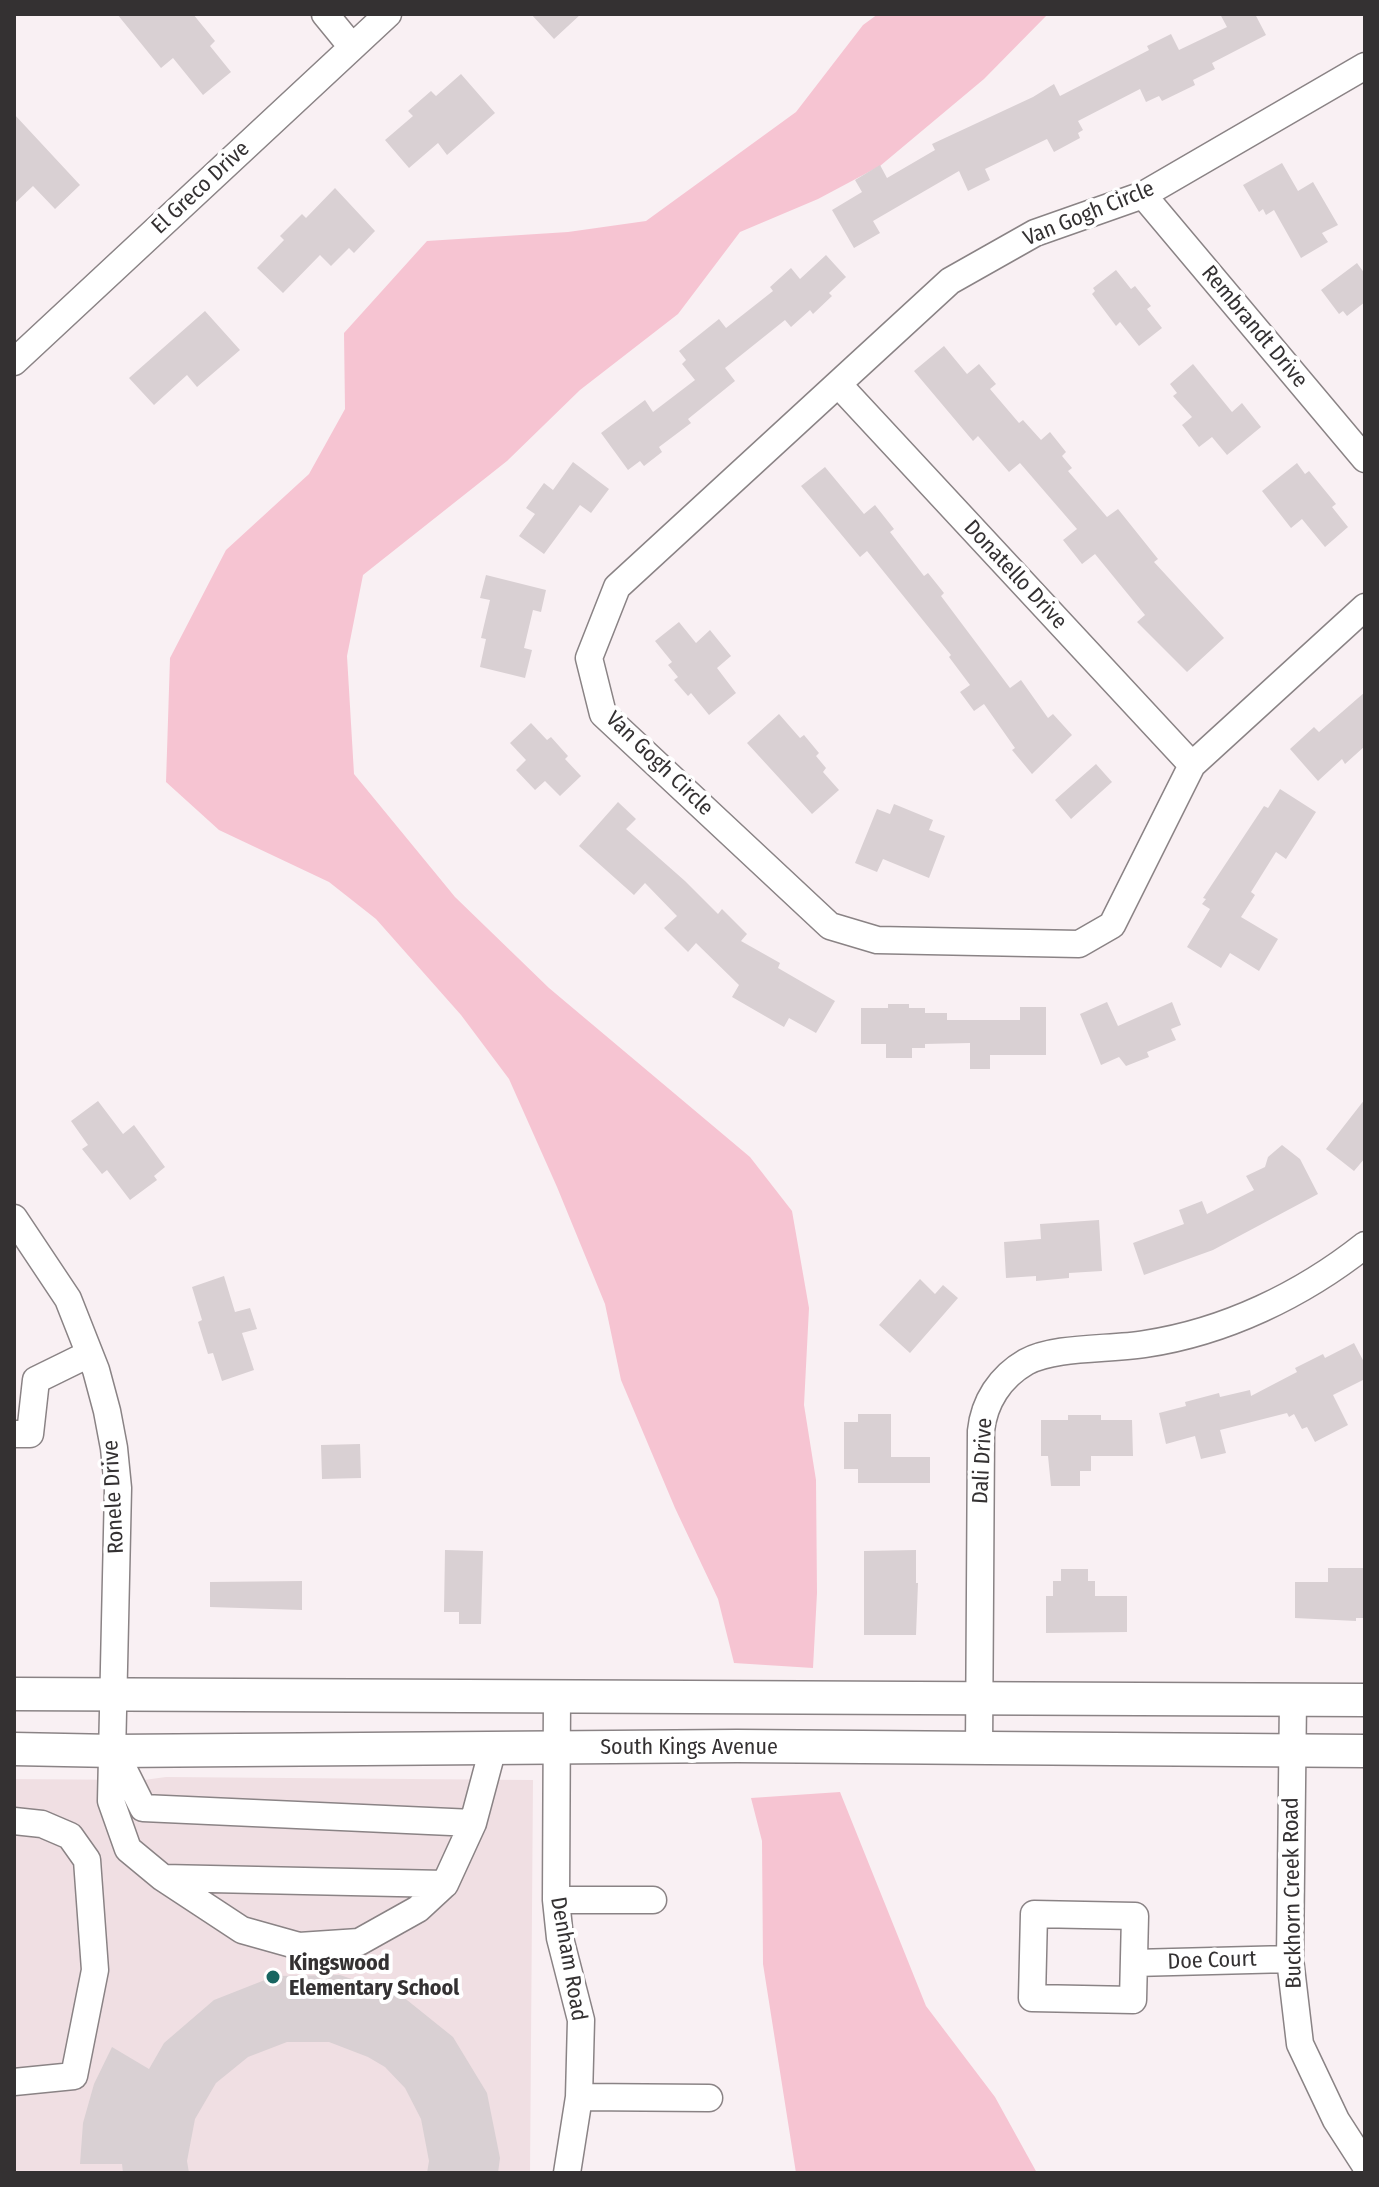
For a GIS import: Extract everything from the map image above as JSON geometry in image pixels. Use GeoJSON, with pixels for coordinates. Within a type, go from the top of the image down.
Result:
{"type":"FeatureCollection","features":[{"type":"Feature","properties":{"kind":"main road"},"geometry":{"type":"LineString","coordinates":[[14,1694],[1365,1700]]}},
{"type":"Feature","properties":{"kind":"main road","name":"South Kings Avenue"},"geometry":{"type":"LineString","coordinates":[[14,1749],[114,1751],[737,1746],[1365,1751]]}},
{"type":"Feature","properties":{"kind":"street"},"geometry":{"type":"LineString","coordinates":[[325,14],[352,47]]}},
{"type":"Feature","properties":{"kind":"street","name":"El Greco Drive"},"geometry":{"type":"LineString","coordinates":[[14,362],[388,14]]}},
{"type":"Feature","properties":{"kind":"street","name":"Van Gogh Circle"},"geometry":{"type":"LineString","coordinates":[[1365,66],[1143,195],[1035,233],[950,281],[617,587],[589,658],[603,714],[830,926],[877,940],[1079,944],[1112,925],[1192,765],[1365,607]]}},
{"type":"Feature","properties":{"kind":"street","name":"Rembrandt Drive"},"geometry":{"type":"LineString","coordinates":[[1143,195],[1365,459]]}},
{"type":"Feature","properties":{"kind":"street","name":"Donatello Drive"},"geometry":{"type":"LineString","coordinates":[[838,384],[1192,765]]}},
{"type":"Feature","properties":{"kind":"street","name":"Ronele Drive"},"geometry":{"type":"LineString","coordinates":[[14,1218],[68,1299],[107,1411],[118,1488],[111,1801],[128,1849],[163,1878],[242,1930],[299,1946],[359,1942],[418,1909],[445,1884]]}},
{"type":"Feature","properties":{"kind":"street","name":"Dali Drive"},"geometry":{"type":"LineString","coordinates":[[979,1750],[981,1431],[986,1406],[1000,1384],[1020,1366],[1040,1356],[1150,1344],[1222,1325],[1301,1289],[1365,1245]]}},
{"type":"Feature","properties":{"kind":"street"},"geometry":{"type":"LineString","coordinates":[[14,1434],[30,1434],[36,1380],[89,1354]]}},
{"type":"Feature","properties":{"kind":"street","name":"Denham Road"},"geometry":{"type":"LineString","coordinates":[[557,1696],[556,1900],[560,1938],[581,2020],[579,2097],[567,2173]]}},
{"type":"Feature","properties":{"kind":"street","name":"Buckhorn Creek Road"},"geometry":{"type":"LineString","coordinates":[[1293,1699],[1290,1959],[1300,2044],[1336,2120],[1365,2165]]}},
{"type":"Feature","properties":{"kind":"street"},"geometry":{"type":"LineString","coordinates":[[163,1878],[445,1884],[473,1823],[493,1748]]}},
{"type":"Feature","properties":{"kind":"street"},"geometry":{"type":"LineString","coordinates":[[114,1751],[143,1808],[473,1823]]}},
{"type":"Feature","properties":{"kind":"street"},"geometry":{"type":"LineString","coordinates":[[14,1821],[42,1824],[70,1836],[87,1860],[95,1970],[74,2076],[14,2082]]}},
{"type":"Feature","properties":{"kind":"street"},"geometry":{"type":"LineString","coordinates":[[556,1900],[653,1900]]}},
{"type":"Feature","properties":{"kind":"street"},"geometry":{"type":"LineString","coordinates":[[1034,1914],[1135,1916],[1134,1963],[1133,2000],[1032,1998],[1034,1914]]}},
{"type":"Feature","properties":{"kind":"street","name":"Doe Court"},"geometry":{"type":"LineString","coordinates":[[1134,1963],[1290,1959]]}},
{"type":"Feature","properties":{"kind":"street"},"geometry":{"type":"LineString","coordinates":[[579,2097],[709,2098]]}},
{"type":"Feature","properties":{"kind":"shaded area"},"geometry":{"type":"Polygon","coordinates":[[[878,14],[1048,14],[984,79],[880,166],[818,199],[740,232],[678,314],[580,390],[507,461],[363,575],[347,656],[354,774],[455,897],[549,988],[750,1157],[792,1211],[809,1308],[804,1405],[816,1480],[817,1593],[813,1668],[734,1663],[718,1599],[675,1508],[621,1380],[605,1304],[509,1079],[461,1015],[376,919],[329,882],[219,830],[166,782],[170,658],[226,550],[309,474],[345,409],[344,333],[427,241],[568,232],[646,221],[796,112],[863,25],[878,14]]]}},
{"type":"Feature","properties":{"kind":"shaded area","name":"Kingswood Elementary School"},"geometry":{"type":"Polygon","coordinates":[[[166,1777],[533,1780],[530,2173],[14,2173],[14,1779],[144,1780],[166,1777]]]}},
{"type":"Feature","properties":{"kind":"shaded area"},"geometry":{"type":"Polygon","coordinates":[[[840,1792],[926,2006],[995,2097],[1037,2173],[796,2173],[763,1964],[762,1841],[751,1798],[840,1792]]]}},
{"type":"Feature","properties":{"kind":"building"},"geometry":{"type":"Polygon","coordinates":[[[117,14],[193,14],[215,41],[210,46],[231,72],[203,95],[173,58],[161,68],[117,14]]]}},
{"type":"Feature","properties":{"kind":"building"},"geometry":{"type":"Polygon","coordinates":[[[531,14],[581,14],[554,39],[531,14]]]}},
{"type":"Feature","properties":{"kind":"building"},"geometry":{"type":"Polygon","coordinates":[[[1220,14],[1255,14],[1266,35],[1212,63],[1215,69],[1193,80],[1195,85],[1162,101],[1159,96],[1146,102],[1140,89],[1078,121],[1083,130],[1078,133],[1080,138],[1054,152],[1047,139],[985,169],[990,180],[968,191],[959,171],[873,221],[880,233],[854,248],[832,210],[862,192],[855,180],[880,165],[887,178],[935,150],[932,144],[1054,84],[1060,96],[1149,50],[1147,46],[1171,34],[1179,50],[1227,27],[1220,14]]]}},
{"type":"Feature","properties":{"kind":"building"},"geometry":{"type":"Polygon","coordinates":[[[461,74],[495,113],[447,155],[438,143],[409,168],[385,140],[413,116],[408,111],[431,91],[436,96],[461,74]]]}},
{"type":"Feature","properties":{"kind":"building"},"geometry":{"type":"Polygon","coordinates":[[[14,114],[80,185],[55,209],[33,186],[14,204],[14,114]]]}},
{"type":"Feature","properties":{"kind":"building"},"geometry":{"type":"Polygon","coordinates":[[[1282,163],[1298,191],[1313,182],[1338,225],[1322,233],[1328,242],[1301,258],[1274,210],[1266,215],[1263,209],[1259,212],[1243,185],[1282,163]]]}},
{"type":"Feature","properties":{"kind":"building"},"geometry":{"type":"Polygon","coordinates":[[[335,188],[375,231],[354,253],[349,248],[331,266],[320,255],[283,293],[257,268],[284,240],[280,236],[302,214],[306,218],[335,188]]]}},
{"type":"Feature","properties":{"kind":"building"},"geometry":{"type":"Polygon","coordinates":[[[826,255],[846,277],[829,293],[832,296],[813,314],[810,310],[791,327],[785,320],[725,368],[735,381],[688,419],[691,423],[659,447],[662,452],[644,466],[640,461],[628,470],[601,433],[645,400],[653,412],[695,380],[682,364],[686,360],[679,351],[719,319],[726,328],[773,291],[770,287],[791,268],[800,279],[826,255]]]}},
{"type":"Feature","properties":{"kind":"building"},"geometry":{"type":"Polygon","coordinates":[[[1357,263],[1365,274],[1365,302],[1347,316],[1343,311],[1339,314],[1321,290],[1357,263]]]}},
{"type":"Feature","properties":{"kind":"building"},"geometry":{"type":"Polygon","coordinates":[[[1116,270],[1131,289],[1135,286],[1151,306],[1147,309],[1162,328],[1139,346],[1120,322],[1116,326],[1092,294],[1095,291],[1093,288],[1116,270]]]}},
{"type":"Feature","properties":{"kind":"building"},"geometry":{"type":"Polygon","coordinates":[[[205,311],[240,350],[197,387],[187,375],[154,405],[129,378],[205,311]]]}},
{"type":"Feature","properties":{"kind":"building"},"geometry":{"type":"Polygon","coordinates":[[[944,346],[967,374],[979,364],[996,384],[990,389],[1019,423],[1023,420],[1041,440],[1050,432],[1066,452],[1062,456],[1072,468],[1068,471],[1107,517],[1118,509],[1158,559],[1154,562],[1224,638],[1187,672],[1137,622],[1145,615],[1095,554],[1082,564],[1063,540],[1077,529],[1020,463],[1009,472],[978,436],[973,441],[914,371],[944,346]]]}},
{"type":"Feature","properties":{"kind":"building"},"geometry":{"type":"Polygon","coordinates":[[[1193,364],[1232,412],[1242,403],[1261,427],[1227,455],[1212,437],[1199,447],[1182,425],[1192,417],[1173,396],[1177,393],[1170,384],[1193,364]]]}},
{"type":"Feature","properties":{"kind":"building"},"geometry":{"type":"Polygon","coordinates":[[[573,462],[609,489],[591,513],[580,505],[544,554],[519,536],[535,514],[526,508],[544,483],[553,490],[573,462]]]}},
{"type":"Feature","properties":{"kind":"building"},"geometry":{"type":"Polygon","coordinates":[[[1297,463],[1305,474],[1309,471],[1336,504],[1332,507],[1348,527],[1325,547],[1302,519],[1291,528],[1262,491],[1297,463]]]}},
{"type":"Feature","properties":{"kind":"building"},"geometry":{"type":"Polygon","coordinates":[[[825,467],[864,514],[875,505],[894,529],[890,532],[924,576],[928,573],[944,593],[941,596],[1010,688],[1021,680],[1048,718],[1053,714],[1072,735],[1032,774],[1012,750],[1015,748],[984,704],[974,711],[960,692],[970,685],[949,657],[951,655],[867,551],[860,557],[801,486],[825,467]]]}},
{"type":"Feature","properties":{"kind":"building"},"geometry":{"type":"Polygon","coordinates":[[[486,575],[546,590],[541,612],[533,610],[524,648],[532,650],[525,678],[480,667],[486,639],[481,638],[490,600],[480,598],[486,575]]]}},
{"type":"Feature","properties":{"kind":"building"},"geometry":{"type":"Polygon","coordinates":[[[679,622],[696,643],[710,630],[731,656],[717,668],[736,693],[709,715],[691,693],[688,696],[674,680],[678,677],[668,665],[672,662],[655,641],[679,622]]]}},
{"type":"Feature","properties":{"kind":"building"},"geometry":{"type":"Polygon","coordinates":[[[1365,692],[1365,746],[1345,764],[1342,759],[1318,781],[1290,749],[1314,727],[1319,732],[1365,692]]]}},
{"type":"Feature","properties":{"kind":"building"},"geometry":{"type":"Polygon","coordinates":[[[779,714],[800,738],[804,735],[819,753],[816,756],[826,768],[823,772],[839,790],[812,814],[747,743],[779,714]]]}},
{"type":"Feature","properties":{"kind":"building"},"geometry":{"type":"Polygon","coordinates":[[[531,723],[547,740],[551,737],[581,776],[560,796],[545,781],[535,790],[516,770],[526,760],[510,743],[531,723]]]}},
{"type":"Feature","properties":{"kind":"building"},"geometry":{"type":"Polygon","coordinates":[[[1096,764],[1112,782],[1071,819],[1055,800],[1096,764]]]}},
{"type":"Feature","properties":{"kind":"building"},"geometry":{"type":"Polygon","coordinates":[[[1280,789],[1316,812],[1286,859],[1276,852],[1251,892],[1255,895],[1241,917],[1278,939],[1259,971],[1230,953],[1221,968],[1187,947],[1210,909],[1202,904],[1206,899],[1203,898],[1264,806],[1268,808],[1280,789]]]}},
{"type":"Feature","properties":{"kind":"building"},"geometry":{"type":"Polygon","coordinates":[[[618,802],[636,819],[626,829],[718,914],[722,909],[747,934],[741,941],[780,963],[778,968],[835,1001],[816,1033],[789,1018],[784,1027],[732,997],[739,985],[696,943],[688,952],[664,928],[677,916],[645,883],[634,895],[579,846],[618,802]]]}},
{"type":"Feature","properties":{"kind":"building"},"geometry":{"type":"Polygon","coordinates":[[[894,804],[933,820],[929,830],[945,836],[929,878],[883,859],[877,872],[855,863],[877,809],[890,814],[894,804]]]}},
{"type":"Feature","properties":{"kind":"building"},"geometry":{"type":"Polygon","coordinates":[[[1107,1002],[1118,1026],[1172,1002],[1181,1025],[1171,1029],[1176,1040],[1147,1052],[1149,1057],[1126,1066],[1119,1057],[1101,1065],[1080,1014],[1107,1002]]]}},
{"type":"Feature","properties":{"kind":"building"},"geometry":{"type":"Polygon","coordinates":[[[888,1004],[909,1004],[909,1008],[925,1008],[925,1013],[947,1013],[947,1020],[1020,1020],[1020,1007],[1046,1007],[1046,1055],[990,1055],[990,1069],[970,1069],[970,1043],[925,1044],[925,1048],[912,1048],[912,1058],[886,1058],[886,1044],[861,1044],[861,1008],[888,1008],[888,1004]]]}},
{"type":"Feature","properties":{"kind":"building"},"geometry":{"type":"Polygon","coordinates":[[[1365,1099],[1365,1158],[1354,1171],[1326,1149],[1365,1099]]]}},
{"type":"Feature","properties":{"kind":"building"},"geometry":{"type":"Polygon","coordinates":[[[98,1101],[123,1134],[134,1125],[165,1167],[154,1176],[157,1180],[130,1200],[107,1170],[102,1174],[82,1149],[88,1145],[71,1121],[98,1101]]]}},
{"type":"Feature","properties":{"kind":"building"},"geometry":{"type":"Polygon","coordinates":[[[1282,1145],[1300,1159],[1318,1194],[1213,1250],[1144,1275],[1133,1243],[1184,1224],[1179,1210],[1202,1201],[1207,1214],[1254,1190],[1246,1176],[1265,1167],[1268,1157],[1282,1145]]]}},
{"type":"Feature","properties":{"kind":"building"},"geometry":{"type":"Polygon","coordinates":[[[1099,1220],[1102,1271],[1069,1273],[1069,1278],[1036,1281],[1036,1276],[1006,1278],[1004,1242],[1041,1239],[1040,1224],[1099,1220]]]}},
{"type":"Feature","properties":{"kind":"building"},"geometry":{"type":"Polygon","coordinates":[[[224,1276],[235,1312],[250,1308],[257,1329],[242,1333],[254,1370],[222,1381],[213,1353],[208,1354],[192,1287],[224,1276]]]}},
{"type":"Feature","properties":{"kind":"building"},"geometry":{"type":"Polygon","coordinates":[[[920,1279],[935,1294],[943,1285],[958,1298],[910,1353],[879,1325],[920,1279]]]}},
{"type":"Feature","properties":{"kind":"building"},"geometry":{"type":"Polygon","coordinates":[[[1354,1343],[1365,1364],[1365,1379],[1333,1395],[1348,1425],[1315,1442],[1307,1427],[1302,1429],[1294,1414],[1289,1417],[1287,1413],[1220,1430],[1226,1453],[1201,1459],[1195,1436],[1166,1444],[1159,1413],[1219,1393],[1220,1397],[1250,1390],[1251,1396],[1297,1372],[1295,1368],[1323,1354],[1325,1358],[1354,1343]]]}},
{"type":"Feature","properties":{"kind":"building"},"geometry":{"type":"Polygon","coordinates":[[[858,1414],[891,1414],[891,1457],[930,1457],[930,1483],[858,1483],[858,1469],[844,1469],[844,1422],[858,1422],[858,1414]]]}},
{"type":"Feature","properties":{"kind":"building"},"geometry":{"type":"Polygon","coordinates":[[[1068,1415],[1101,1415],[1101,1420],[1132,1420],[1133,1456],[1091,1456],[1091,1471],[1080,1471],[1080,1486],[1051,1486],[1048,1456],[1041,1456],[1041,1420],[1068,1420],[1068,1415]]]}},
{"type":"Feature","properties":{"kind":"building"},"geometry":{"type":"Polygon","coordinates":[[[360,1444],[361,1478],[322,1479],[321,1445],[360,1444]]]}},
{"type":"Feature","properties":{"kind":"building"},"geometry":{"type":"Polygon","coordinates":[[[445,1550],[483,1551],[481,1624],[459,1624],[459,1612],[444,1612],[445,1550]]]}},
{"type":"Feature","properties":{"kind":"building"},"geometry":{"type":"Polygon","coordinates":[[[916,1550],[916,1635],[864,1635],[864,1551],[916,1550]]]}},
{"type":"Feature","properties":{"kind":"building"},"geometry":{"type":"Polygon","coordinates":[[[1328,1568],[1365,1568],[1365,1618],[1356,1618],[1356,1621],[1295,1618],[1295,1582],[1328,1582],[1328,1568]]]}},
{"type":"Feature","properties":{"kind":"building"},"geometry":{"type":"Polygon","coordinates":[[[1061,1569],[1088,1569],[1088,1581],[1095,1581],[1095,1596],[1127,1596],[1127,1632],[1046,1633],[1046,1596],[1053,1596],[1053,1581],[1061,1581],[1061,1569]]]}},
{"type":"Feature","properties":{"kind":"building"},"geometry":{"type":"Polygon","coordinates":[[[302,1581],[302,1610],[210,1607],[210,1582],[302,1581]]]}},
{"type":"Feature","properties":{"kind":"building"},"geometry":{"type":"Polygon","coordinates":[[[340,1975],[402,1996],[453,2037],[487,2093],[500,2158],[498,2173],[427,2173],[429,2161],[421,2119],[405,2088],[385,2067],[329,2042],[287,2042],[248,2057],[216,2083],[195,2119],[187,2161],[189,2173],[123,2173],[122,2164],[80,2164],[83,2123],[94,2084],[112,2047],[149,2069],[164,2043],[214,2000],[275,1976],[340,1975]]]}},
{"type":"Feature","properties":{"kind":"place","name":"Kingswood Elementary School"},"geometry":{"type":"Point","coordinates":[273,1977]}}]}
